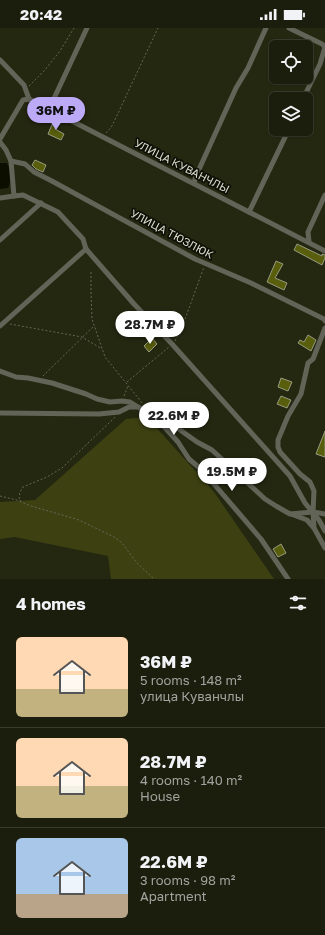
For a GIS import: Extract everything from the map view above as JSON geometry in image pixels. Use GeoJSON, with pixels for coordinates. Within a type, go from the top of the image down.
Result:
{"type":"FeatureCollection","features":[{"type":"Feature","properties":{"kind":"street"},"geometry":{"type":"LineString","coordinates":[[49,109],[88,28]]}},
{"type":"Feature","properties":{"kind":"street"},"geometry":{"type":"LineString","coordinates":[[194,183],[236,88],[248,68],[266,28]]}},
{"type":"Feature","properties":{"kind":"street"},"geometry":{"type":"LineString","coordinates":[[289,28],[322,44],[325,47],[320,64],[306,92]]}},
{"type":"Feature","properties":{"kind":"street"},"geometry":{"type":"LineString","coordinates":[[0,60],[24,85],[29,99],[23,100],[0,139]]}},
{"type":"Feature","properties":{"kind":"street","name":"УЛИЦА КУВАНЧЛЫ"},"geometry":{"type":"LineString","coordinates":[[29,99],[325,251]]}},
{"type":"Feature","properties":{"kind":"street"},"geometry":{"type":"LineString","coordinates":[[249,212],[285,136]]}},
{"type":"Feature","properties":{"kind":"street"},"geometry":{"type":"LineString","coordinates":[[0,142],[11,161],[14,196]]}},
{"type":"Feature","properties":{"kind":"street","name":"УЛИЦА ТЮЗЛЮК"},"geometry":{"type":"LineString","coordinates":[[11,161],[25,164],[34,172],[195,259],[251,283],[324,319],[325,321]]}},
{"type":"Feature","properties":{"kind":"street"},"geometry":{"type":"LineString","coordinates":[[0,198],[23,195],[58,212],[83,239],[86,249],[134,304],[172,344],[290,476],[304,503],[313,512],[325,531]]}},
{"type":"Feature","properties":{"kind":"street"},"geometry":{"type":"LineString","coordinates":[[309,242],[308,232],[325,195]]}},
{"type":"Feature","properties":{"kind":"street"},"geometry":{"type":"LineString","coordinates":[[0,240],[41,203]]}},
{"type":"Feature","properties":{"kind":"street"},"geometry":{"type":"LineString","coordinates":[[2,324],[86,249]]}},
{"type":"Feature","properties":{"kind":"street"},"geometry":{"type":"LineString","coordinates":[[314,528],[314,491],[310,482],[300,474],[280,452],[278,440],[288,416],[301,394],[308,363],[313,358],[325,328]]}},
{"type":"Feature","properties":{"kind":"street"},"geometry":{"type":"LineString","coordinates":[[0,370],[16,377],[52,383],[97,399],[110,402],[130,402],[151,414],[178,442],[189,459],[202,470],[261,539],[288,579]]}},
{"type":"Feature","properties":{"kind":"street"},"geometry":{"type":"LineString","coordinates":[[0,413],[98,414],[119,412],[129,407],[138,407]]}},
{"type":"Feature","properties":{"kind":"street"},"geometry":{"type":"LineString","coordinates":[[157,419],[176,427],[197,442],[212,450],[265,499],[290,514],[308,520],[325,548]]}},
{"type":"Feature","properties":{"kind":"street"},"geometry":{"type":"LineString","coordinates":[[290,514],[313,512],[325,514]]}},
{"type":"Feature","properties":{"kind":"street"},"geometry":{"type":"LineString","coordinates":[[319,520],[325,514]]}},
{"type":"Feature","properties":{"kind":"path"},"geometry":{"type":"LineString","coordinates":[[26,89],[44,71],[60,51],[74,28]]}},
{"type":"Feature","properties":{"kind":"path"},"geometry":{"type":"LineString","coordinates":[[103,137],[112,126],[158,28]]}},
{"type":"Feature","properties":{"kind":"path"},"geometry":{"type":"LineString","coordinates":[[126,383],[175,341],[184,322],[206,264]]}},
{"type":"Feature","properties":{"kind":"path"},"geometry":{"type":"LineString","coordinates":[[91,272],[92,319],[105,357],[151,414]]}},
{"type":"Feature","properties":{"kind":"path"},"geometry":{"type":"LineString","coordinates":[[2,324],[82,337],[102,349]]}},
{"type":"Feature","properties":{"kind":"path"},"geometry":{"type":"LineString","coordinates":[[39,380],[94,325]]}},
{"type":"Feature","properties":{"kind":"path"},"geometry":{"type":"LineString","coordinates":[[21,502],[19,497],[23,488],[62,468],[119,412]]}},
{"type":"Feature","properties":{"kind":"path"},"geometry":{"type":"LineString","coordinates":[[0,496],[79,520],[114,537],[122,543],[137,563],[154,579]]}},
{"type":"Feature","properties":{"kind":"green space"},"geometry":{"type":"Polygon","coordinates":[[[147,417],[214,492],[274,579],[111,579],[108,556],[15,537],[0,539],[0,502],[35,500],[126,419],[147,417]]]}},
{"type":"Feature","properties":{"kind":"shaded area"},"geometry":{"type":"Polygon","coordinates":[[[0,163],[7,163],[9,169],[10,179],[8,188],[0,189],[0,163]]]}},
{"type":"Feature","properties":{"kind":"building"},"geometry":{"type":"Polygon","coordinates":[[[54,120],[58,122],[55,129],[64,134],[61,140],[48,134],[54,120]]]}},
{"type":"Feature","properties":{"kind":"building"},"geometry":{"type":"Polygon","coordinates":[[[35,160],[46,165],[43,172],[36,169],[32,165],[35,160]]]}},
{"type":"Feature","properties":{"kind":"building"},"geometry":{"type":"Polygon","coordinates":[[[297,244],[322,256],[322,254],[325,255],[322,265],[294,250],[297,244]]]}},
{"type":"Feature","properties":{"kind":"building"},"geometry":{"type":"Polygon","coordinates":[[[276,261],[283,264],[275,278],[287,283],[284,290],[267,282],[276,261]]]}},
{"type":"Feature","properties":{"kind":"building"},"geometry":{"type":"Polygon","coordinates":[[[308,335],[316,340],[311,351],[298,343],[300,340],[304,342],[308,335]]]}},
{"type":"Feature","properties":{"kind":"building"},"geometry":{"type":"Polygon","coordinates":[[[152,338],[157,344],[149,352],[144,346],[152,338]]]}},
{"type":"Feature","properties":{"kind":"building"},"geometry":{"type":"Polygon","coordinates":[[[281,378],[292,382],[288,391],[278,387],[281,378]]]}},
{"type":"Feature","properties":{"kind":"building"},"geometry":{"type":"Polygon","coordinates":[[[281,396],[291,400],[287,408],[277,404],[281,396]]]}},
{"type":"Feature","properties":{"kind":"building"},"geometry":{"type":"Polygon","coordinates":[[[325,431],[325,457],[316,454],[325,431]]]}},
{"type":"Feature","properties":{"kind":"building"},"geometry":{"type":"Polygon","coordinates":[[[281,544],[286,553],[278,557],[273,549],[281,544]]]}}]}
